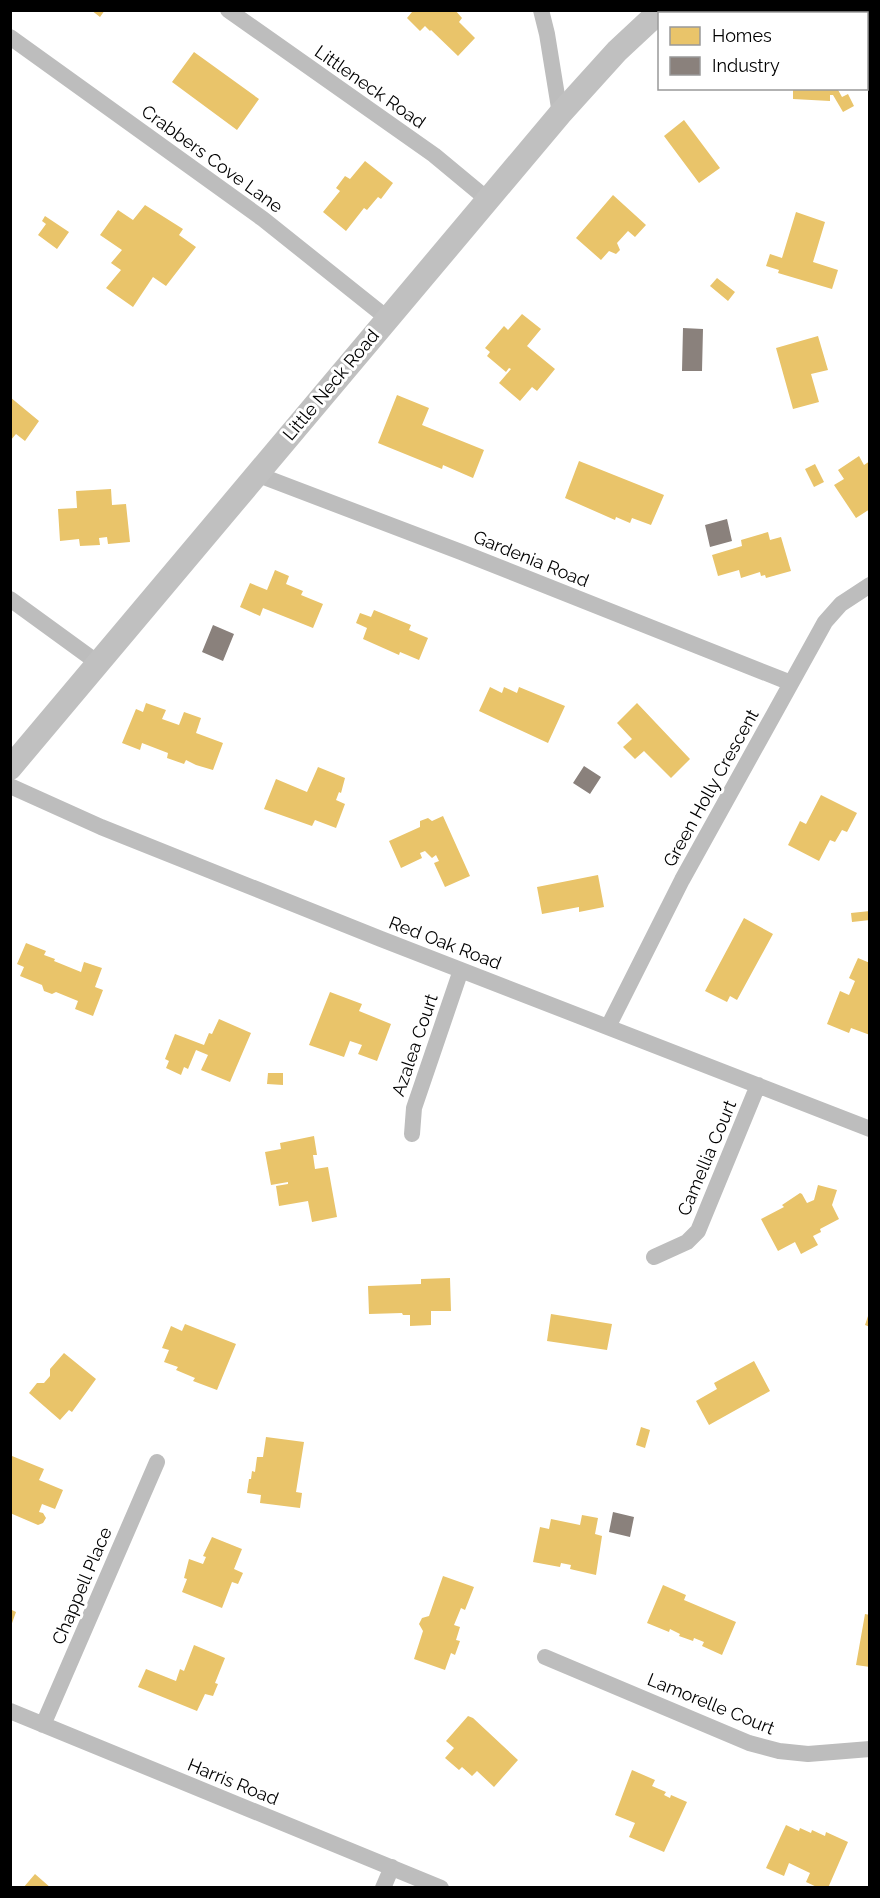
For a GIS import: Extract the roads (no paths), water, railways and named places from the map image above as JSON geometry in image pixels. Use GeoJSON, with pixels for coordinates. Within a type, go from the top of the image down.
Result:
{"type":"FeatureCollection","features":[{"type":"Feature","properties":{"kind":"street","name":"Littleneck Road"},"geometry":{"type":"LineString","coordinates":[[228,10],[434,155],[487,199]]}},
{"type":"Feature","properties":{"kind":"street"},"geometry":{"type":"LineString","coordinates":[[541,10],[560,114]]}},
{"type":"Feature","properties":{"kind":"street","name":"Little Neck Road"},"geometry":{"type":"LineString","coordinates":[[10,768],[487,199],[617,51],[658,13]]}},
{"type":"Feature","properties":{"kind":"street","name":"Crabbers Cove Lane"},"geometry":{"type":"LineString","coordinates":[[10,37],[263,219],[387,318]]}},
{"type":"Feature","properties":{"kind":"street","name":"Gardenia Road"},"geometry":{"type":"LineString","coordinates":[[256,474],[461,552],[791,683]]}},
{"type":"Feature","properties":{"kind":"street","name":"Green Holly Crescent"},"geometry":{"type":"LineString","coordinates":[[608,1027],[682,880],[825,622],[841,604],[870,585]]}},
{"type":"Feature","properties":{"kind":"street"},"geometry":{"type":"LineString","coordinates":[[10,599],[98,663]]}},
{"type":"Feature","properties":{"kind":"street","name":"Red Oak Road"},"geometry":{"type":"LineString","coordinates":[[10,786],[101,827],[870,1129]]}},
{"type":"Feature","properties":{"kind":"street","name":"Azalea Court"},"geometry":{"type":"LineString","coordinates":[[412,1134],[414,1108],[461,970]]}},
{"type":"Feature","properties":{"kind":"street","name":"Camellia Court"},"geometry":{"type":"LineString","coordinates":[[654,1257],[676,1249],[698,1231],[758,1085]]}},
{"type":"Feature","properties":{"kind":"street","name":"Chappell Place"},"geometry":{"type":"LineString","coordinates":[[43,1725],[157,1462]]}},
{"type":"Feature","properties":{"kind":"street","name":"Lamorelle Court"},"geometry":{"type":"LineString","coordinates":[[545,1658],[749,1743],[778,1751],[808,1754],[870,1749]]}},
{"type":"Feature","properties":{"kind":"street","name":"Harris Road"},"geometry":{"type":"LineString","coordinates":[[10,1711],[441,1887]]}},
{"type":"Feature","properties":{"kind":"street"},"geometry":{"type":"LineString","coordinates":[[383,1887],[392,1867]]}}]}
